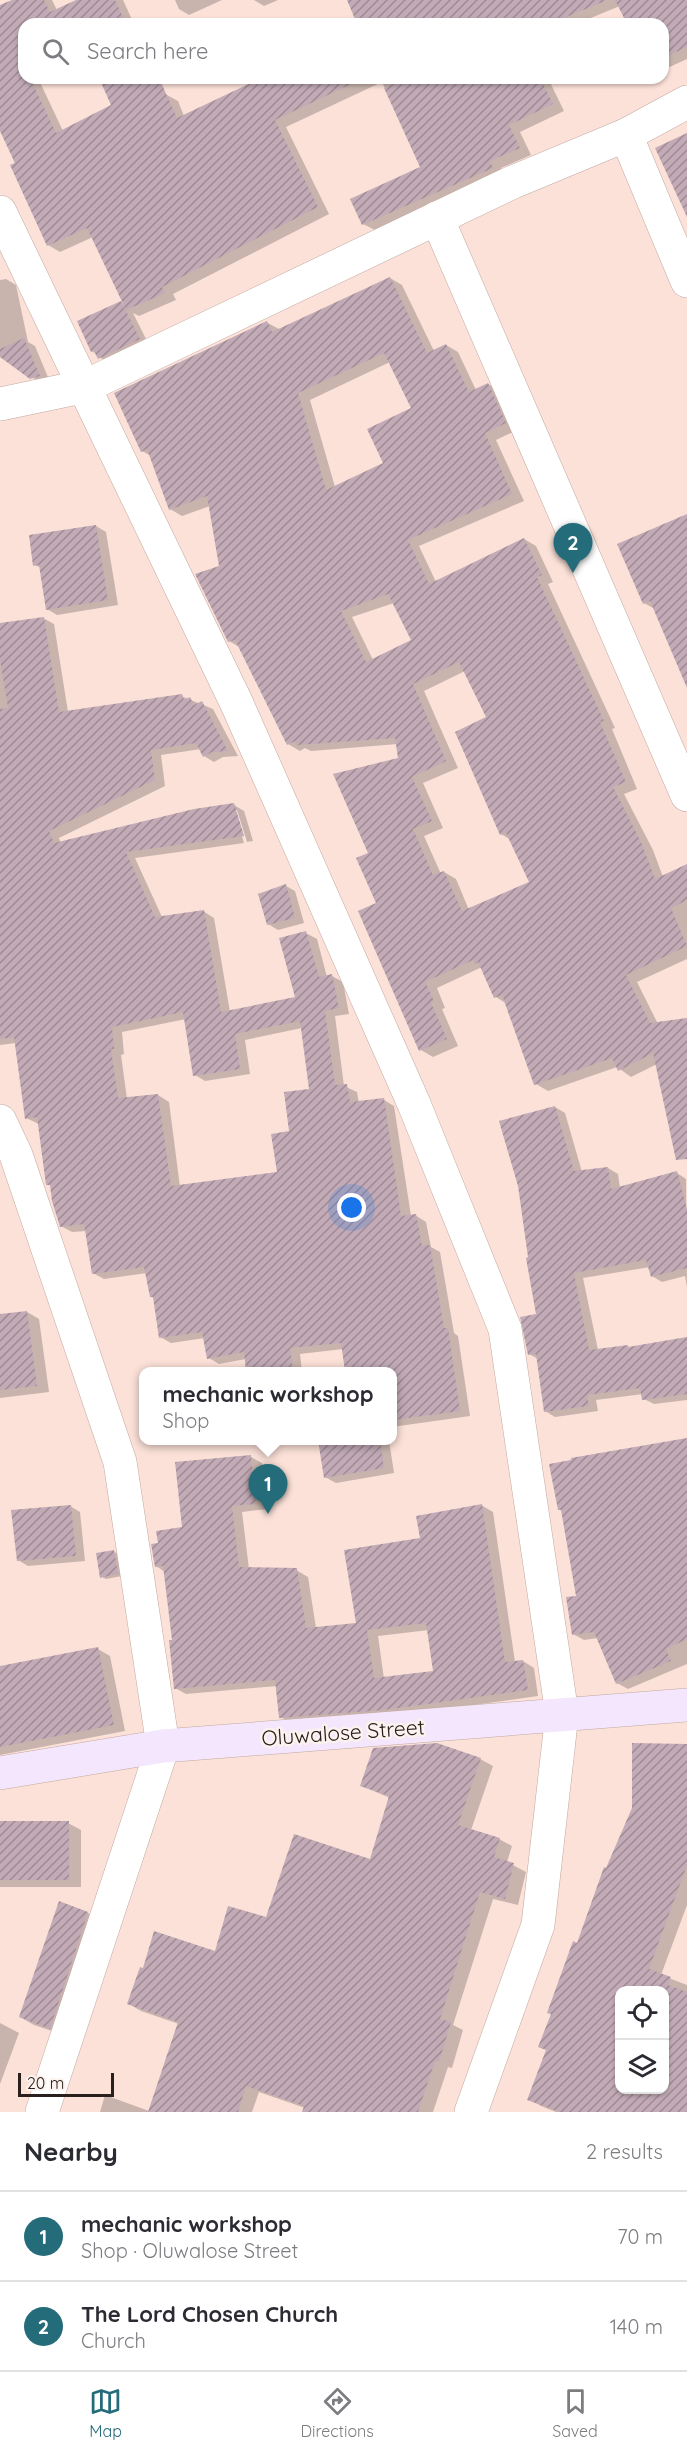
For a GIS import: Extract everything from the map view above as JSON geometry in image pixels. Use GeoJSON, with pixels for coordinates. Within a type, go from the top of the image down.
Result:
{"type":"FeatureCollection","features":[{"type":"Feature","properties":{"kind":"street"},"geometry":{"type":"LineString","coordinates":[[0,404],[86,386],[513,182],[626,135],[687,102]]}},
{"type":"Feature","properties":{"kind":"street"},"geometry":{"type":"LineString","coordinates":[[626,135],[687,281]]}},
{"type":"Feature","properties":{"kind":"street"},"geometry":{"type":"LineString","coordinates":[[0,212],[86,386],[237,704],[414,1104],[505,1329],[562,1714],[538,1925],[471,2112]]}},
{"type":"Feature","properties":{"kind":"street"},"geometry":{"type":"LineString","coordinates":[[437,218],[687,795]]}},
{"type":"Feature","properties":{"kind":"street"},"geometry":{"type":"LineString","coordinates":[[0,1121],[16,1155],[120,1462],[163,1746],[42,2112]]}},
{"type":"Feature","properties":{"kind":"street","name":"Oluwalose Street"},"geometry":{"type":"LineString","coordinates":[[0,1773],[163,1746],[687,1705]]}},
{"type":"Feature","properties":{"kind":"building"},"geometry":{"type":"Polygon","coordinates":[[[12,0],[44,0],[50,12],[76,0],[115,0],[123,18],[18,18],[18,84],[33,84],[56,133],[111,105],[102,84],[162,84],[177,118],[248,84],[351,84],[275,120],[318,207],[162,287],[165,293],[126,310],[87,228],[47,246],[10,165],[15,163],[0,131],[0,5],[12,0]]]}},
{"type":"Feature","properties":{"kind":"building"},"geometry":{"type":"Polygon","coordinates":[[[347,0],[605,0],[564,18],[354,18],[347,0]]]}},
{"type":"Feature","properties":{"kind":"building"},"geometry":{"type":"Polygon","coordinates":[[[615,0],[687,0],[687,47],[669,55],[669,18],[624,18],[615,0]]]}},
{"type":"Feature","properties":{"kind":"building"},"geometry":{"type":"Polygon","coordinates":[[[393,84],[543,84],[553,104],[509,125],[520,148],[490,161],[493,168],[362,225],[350,199],[420,167],[384,88],[393,84]]]}},
{"type":"Feature","properties":{"kind":"building"},"geometry":{"type":"Polygon","coordinates":[[[687,133],[687,217],[655,148],[687,133]]]}},
{"type":"Feature","properties":{"kind":"building"},"geometry":{"type":"Polygon","coordinates":[[[390,277],[427,353],[446,344],[469,392],[488,383],[506,423],[485,433],[512,494],[408,540],[429,584],[524,538],[542,575],[537,577],[604,721],[600,722],[626,782],[613,787],[641,842],[655,879],[687,864],[687,900],[671,908],[687,946],[626,975],[650,1023],[687,1018],[687,1159],[676,1160],[653,1053],[618,1071],[612,1058],[534,1085],[502,995],[494,998],[478,962],[475,964],[473,960],[425,982],[434,1001],[431,1003],[447,1039],[419,1051],[358,911],[376,903],[356,858],[368,853],[333,774],[398,758],[395,738],[297,745],[295,741],[287,745],[235,640],[228,642],[195,574],[219,566],[207,496],[169,510],[147,449],[141,452],[114,393],[267,321],[272,332],[390,277]],[[384,353],[298,393],[326,490],[383,463],[367,429],[411,408],[384,353]],[[388,594],[341,611],[366,662],[411,640],[388,594]],[[459,662],[413,684],[446,761],[412,777],[432,821],[413,829],[433,875],[444,871],[462,911],[529,882],[506,833],[500,835],[455,732],[486,717],[459,662]]]}},
{"type":"Feature","properties":{"kind":"building"},"geometry":{"type":"Polygon","coordinates":[[[121,301],[140,339],[98,359],[94,351],[91,352],[77,321],[121,301]]]}},
{"type":"Feature","properties":{"kind":"building"},"geometry":{"type":"Polygon","coordinates":[[[24,338],[40,376],[30,379],[0,357],[0,349],[24,338]]]}},
{"type":"Feature","properties":{"kind":"building"},"geometry":{"type":"Polygon","coordinates":[[[687,514],[687,688],[650,601],[643,604],[617,544],[687,514]]]}},
{"type":"Feature","properties":{"kind":"building"},"geometry":{"type":"Polygon","coordinates":[[[96,525],[108,600],[46,610],[39,565],[33,566],[29,535],[96,525]]]}},
{"type":"Feature","properties":{"kind":"building"},"geometry":{"type":"Polygon","coordinates":[[[44,617],[59,712],[182,694],[184,700],[190,697],[194,705],[202,701],[228,751],[212,752],[203,757],[196,743],[151,750],[155,780],[49,831],[54,843],[194,809],[234,803],[244,836],[126,852],[155,917],[204,910],[221,1012],[295,997],[279,938],[306,931],[319,977],[332,974],[339,1008],[325,1011],[335,1085],[347,1084],[350,1102],[384,1098],[401,1216],[416,1214],[422,1246],[430,1245],[444,1328],[448,1328],[460,1411],[397,1419],[397,1367],[344,1367],[341,1343],[290,1348],[292,1367],[246,1367],[244,1352],[207,1359],[202,1332],[159,1338],[153,1297],[150,1297],[144,1267],[92,1274],[84,1224],[60,1227],[50,1185],[46,1185],[37,1117],[25,1119],[14,1037],[0,1039],[0,709],[8,708],[0,659],[0,623],[44,617]],[[183,1012],[112,1027],[114,1049],[111,1049],[118,1098],[158,1094],[171,1186],[277,1172],[271,1134],[289,1131],[284,1092],[309,1089],[300,1021],[235,1034],[240,1069],[193,1076],[183,1012]]]}},
{"type":"Feature","properties":{"kind":"building"},"geometry":{"type":"Polygon","coordinates":[[[286,884],[295,918],[267,925],[258,894],[286,884]]]}},
{"type":"Feature","properties":{"kind":"building"},"geometry":{"type":"Polygon","coordinates":[[[555,1106],[574,1171],[608,1167],[611,1189],[677,1171],[687,1209],[687,1268],[651,1277],[646,1260],[574,1273],[589,1350],[628,1345],[628,1347],[687,1337],[687,1394],[642,1400],[640,1388],[587,1395],[589,1406],[544,1412],[536,1354],[528,1355],[520,1317],[536,1314],[526,1258],[528,1257],[518,1186],[499,1121],[555,1106]]]}},
{"type":"Feature","properties":{"kind":"building"},"geometry":{"type":"Polygon","coordinates":[[[27,1311],[37,1386],[0,1390],[0,1314],[27,1311]]]}},
{"type":"Feature","properties":{"kind":"building"},"geometry":{"type":"Polygon","coordinates":[[[687,1438],[687,1639],[666,1649],[671,1661],[616,1684],[594,1632],[572,1635],[566,1597],[576,1596],[561,1510],[558,1510],[549,1464],[571,1460],[571,1458],[687,1438]]]}},
{"type":"Feature","properties":{"kind":"building"},"geometry":{"type":"Polygon","coordinates":[[[319,1445],[381,1445],[384,1468],[324,1478],[319,1445]]]}},
{"type":"Feature","properties":{"kind":"building"},"geometry":{"type":"Polygon","coordinates":[[[251,1455],[256,1504],[232,1506],[239,1567],[297,1568],[306,1628],[356,1623],[344,1550],[420,1538],[416,1516],[482,1504],[505,1662],[523,1660],[528,1690],[384,1710],[279,1718],[275,1680],[174,1689],[169,1640],[172,1640],[163,1566],[155,1567],[151,1544],[158,1543],[156,1531],[182,1527],[175,1462],[251,1455]],[[426,1623],[367,1630],[374,1678],[433,1671],[426,1623]]]}},
{"type":"Feature","properties":{"kind":"building"},"geometry":{"type":"Polygon","coordinates":[[[71,1505],[76,1556],[17,1561],[11,1510],[71,1505]]]}},
{"type":"Feature","properties":{"kind":"building"},"geometry":{"type":"Polygon","coordinates":[[[114,1550],[118,1574],[100,1578],[96,1553],[114,1550]]]}},
{"type":"Feature","properties":{"kind":"building"},"geometry":{"type":"Polygon","coordinates":[[[98,1647],[114,1725],[0,1747],[0,1666],[98,1647]]]}},
{"type":"Feature","properties":{"kind":"building"},"geometry":{"type":"Polygon","coordinates":[[[437,1743],[481,1758],[458,1825],[500,1838],[494,1857],[514,1863],[505,1899],[480,1892],[440,2019],[451,2022],[439,2062],[435,2061],[418,2112],[302,2112],[304,2106],[246,2086],[238,2112],[148,2112],[178,2022],[127,2004],[140,1967],[143,1968],[154,1931],[215,1951],[228,1906],[266,1917],[294,1834],[370,1859],[389,1796],[360,1786],[373,1748],[437,1743]]]}},
{"type":"Feature","properties":{"kind":"building"},"geometry":{"type":"Polygon","coordinates":[[[632,1743],[687,1744],[687,1865],[649,1969],[671,1977],[668,1985],[687,1992],[687,2112],[560,2112],[527,2100],[546,2050],[538,2047],[551,2014],[547,2013],[573,1941],[577,1943],[604,1867],[606,1868],[632,1808],[632,1743]]]}},
{"type":"Feature","properties":{"kind":"building"},"geometry":{"type":"Polygon","coordinates":[[[0,1821],[69,1821],[69,1880],[0,1880],[0,1821]]]}},
{"type":"Feature","properties":{"kind":"building"},"geometry":{"type":"Polygon","coordinates":[[[59,1901],[88,1912],[50,2029],[19,2017],[59,1901]]]}},
{"type":"Feature","properties":{"kind":"place","name":"The Lord Chosen Church"},"geometry":{"type":"Point","coordinates":[573,573]}},
{"type":"Feature","properties":{"kind":"place","name":"mechanic workshop"},"geometry":{"type":"Point","coordinates":[268,1514]}}]}
